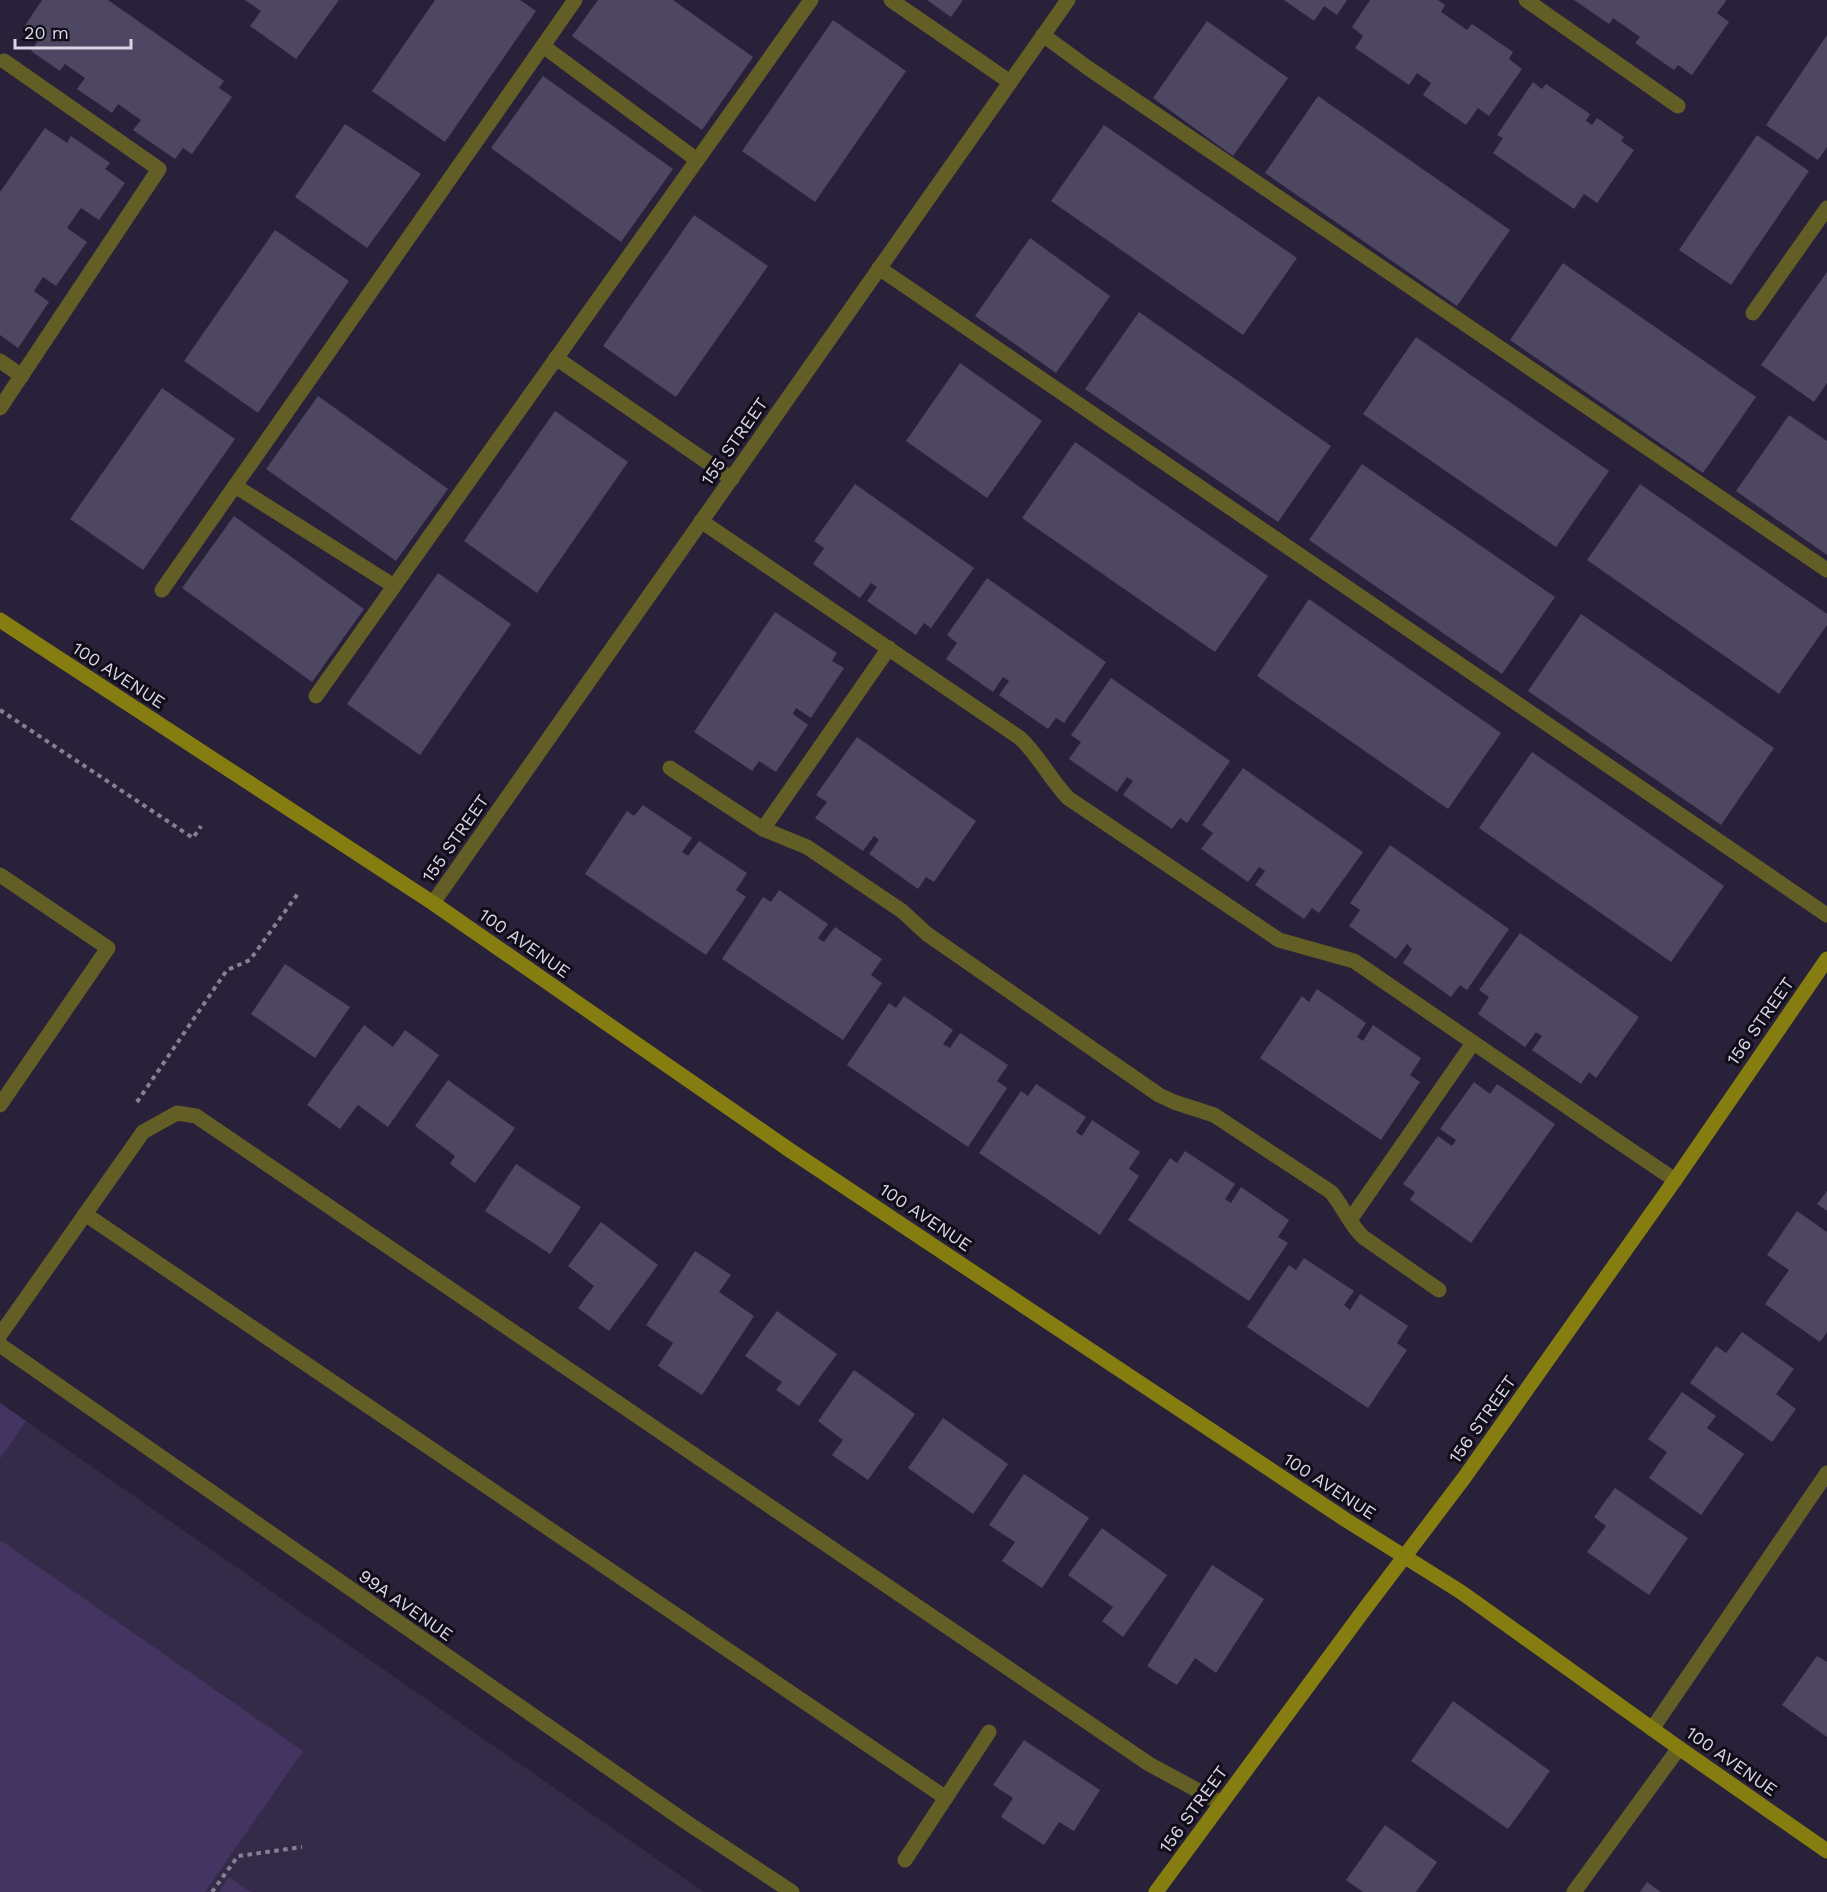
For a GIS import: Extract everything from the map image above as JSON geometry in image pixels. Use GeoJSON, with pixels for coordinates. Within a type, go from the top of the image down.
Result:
{"type":"FeatureCollection","features":[{"type":"Feature","properties":{"kind":"main road","name":"100 AVENUE"},"geometry":{"type":"LineString","coordinates":[[0,620],[433,903],[808,1162],[1339,1515],[1474,1601],[1827,1851]]}},
{"type":"Feature","properties":{"kind":"main road","name":"156 STREET"},"geometry":{"type":"LineString","coordinates":[[1156,1892],[1464,1478],[1675,1180],[1827,959]]}},
{"type":"Feature","properties":{"kind":"street"},"geometry":{"type":"LineString","coordinates":[[162,590],[575,0]]}},
{"type":"Feature","properties":{"kind":"street"},"geometry":{"type":"LineString","coordinates":[[316,696],[811,0]]}},
{"type":"Feature","properties":{"kind":"street"},"geometry":{"type":"LineString","coordinates":[[891,0],[1010,82]]}},
{"type":"Feature","properties":{"kind":"street","name":"155 STREET"},"geometry":{"type":"LineString","coordinates":[[433,903],[1068,0]]}},
{"type":"Feature","properties":{"kind":"street"},"geometry":{"type":"LineString","coordinates":[[1526,0],[1678,106]]}},
{"type":"Feature","properties":{"kind":"street"},"geometry":{"type":"LineString","coordinates":[[1043,35],[1088,68],[1827,570]]}},
{"type":"Feature","properties":{"kind":"street"},"geometry":{"type":"LineString","coordinates":[[543,46],[697,160]]}},
{"type":"Feature","properties":{"kind":"street"},"geometry":{"type":"LineString","coordinates":[[0,408],[159,169],[4,61]]}},
{"type":"Feature","properties":{"kind":"street"},"geometry":{"type":"LineString","coordinates":[[1753,313],[1827,208]]}},
{"type":"Feature","properties":{"kind":"street"},"geometry":{"type":"LineString","coordinates":[[879,268],[1827,915]]}},
{"type":"Feature","properties":{"kind":"street"},"geometry":{"type":"LineString","coordinates":[[556,357],[732,479]]}},
{"type":"Feature","properties":{"kind":"street"},"geometry":{"type":"LineString","coordinates":[[0,361],[22,376]]}},
{"type":"Feature","properties":{"kind":"street"},"geometry":{"type":"LineString","coordinates":[[235,486],[394,586]]}},
{"type":"Feature","properties":{"kind":"street"},"geometry":{"type":"LineString","coordinates":[[701,521],[1020,738],[1033,751],[1068,798],[1279,940],[1354,961],[1675,1180]]}},
{"type":"Feature","properties":{"kind":"street"},"geometry":{"type":"LineString","coordinates":[[763,829],[890,648]]}},
{"type":"Feature","properties":{"kind":"street"},"geometry":{"type":"LineString","coordinates":[[670,768],[763,829],[807,847],[892,904],[927,934],[1159,1095],[1214,1115],[1331,1192],[1354,1229],[1439,1290]]}},
{"type":"Feature","properties":{"kind":"street"},"geometry":{"type":"LineString","coordinates":[[0,875],[108,948],[0,1104]]}},
{"type":"Feature","properties":{"kind":"street"},"geometry":{"type":"LineString","coordinates":[[1350,1220],[1473,1043]]}},
{"type":"Feature","properties":{"kind":"street"},"geometry":{"type":"LineString","coordinates":[[0,1335],[143,1132],[177,1113],[196,1116],[1149,1764],[1221,1803]]}},
{"type":"Feature","properties":{"kind":"street"},"geometry":{"type":"LineString","coordinates":[[85,1214],[946,1798]]}},
{"type":"Feature","properties":{"kind":"street","name":"99A AVENUE"},"geometry":{"type":"LineString","coordinates":[[0,1345],[686,1822],[792,1892]]}},
{"type":"Feature","properties":{"kind":"street"},"geometry":{"type":"LineString","coordinates":[[1652,1729],[1827,1473]]}},
{"type":"Feature","properties":{"kind":"street"},"geometry":{"type":"LineString","coordinates":[[905,1860],[989,1732]]}},
{"type":"Feature","properties":{"kind":"street"},"geometry":{"type":"LineString","coordinates":[[1574,1892],[1679,1748]]}},
{"type":"Feature","properties":{"kind":"path"},"geometry":{"type":"LineString","coordinates":[[0,710],[193,837],[201,826]]}},
{"type":"Feature","properties":{"kind":"path"},"geometry":{"type":"LineString","coordinates":[[135,1105],[227,970],[250,960],[299,892]]}},
{"type":"Feature","properties":{"kind":"path"},"geometry":{"type":"LineString","coordinates":[[212,1892],[238,1856],[302,1847]]}},
{"type":"Feature","properties":{"kind":"shaded area"},"geometry":{"type":"Polygon","coordinates":[[[0,1403],[26,1421],[0,1459],[0,1403]]]}},
{"type":"Feature","properties":{"kind":"shaded area"},"geometry":{"type":"Polygon","coordinates":[[[26,1421],[704,1892],[0,1892],[0,1459],[26,1421]]]}},
{"type":"Feature","properties":{"kind":"shaded area"},"geometry":{"type":"Polygon","coordinates":[[[0,1540],[303,1751],[205,1892],[0,1892],[0,1540]]]}},
{"type":"Feature","properties":{"kind":"shaded area"},"geometry":{"type":"Polygon","coordinates":[[[229,1877],[251,1892],[219,1892],[229,1877]]]}},
{"type":"Feature","properties":{"kind":"building"},"geometry":{"type":"Polygon","coordinates":[[[42,0],[108,0],[224,81],[219,88],[232,97],[192,154],[183,148],[175,159],[133,130],[141,120],[118,104],[112,113],[77,89],[85,78],[65,64],[60,71],[31,51],[40,38],[24,27],[42,0]]]}},
{"type":"Feature","properties":{"kind":"building"},"geometry":{"type":"Polygon","coordinates":[[[245,0],[339,0],[296,59],[250,26],[261,11],[245,0]]]}},
{"type":"Feature","properties":{"kind":"building"},"geometry":{"type":"Polygon","coordinates":[[[435,0],[520,0],[536,11],[445,142],[372,91],[435,0]]]}},
{"type":"Feature","properties":{"kind":"building"},"geometry":{"type":"Polygon","coordinates":[[[598,0],[673,0],[753,57],[702,130],[572,36],[598,0]]]}},
{"type":"Feature","properties":{"kind":"building"},"geometry":{"type":"Polygon","coordinates":[[[927,0],[963,0],[951,17],[927,0]]]}},
{"type":"Feature","properties":{"kind":"building"},"geometry":{"type":"Polygon","coordinates":[[[1284,0],[1347,0],[1337,15],[1324,6],[1314,21],[1284,0]]]}},
{"type":"Feature","properties":{"kind":"building"},"geometry":{"type":"Polygon","coordinates":[[[1370,0],[1438,0],[1445,5],[1441,12],[1467,30],[1472,24],[1513,52],[1509,59],[1522,69],[1489,116],[1478,108],[1466,125],[1423,95],[1431,83],[1417,73],[1409,85],[1355,48],[1363,36],[1352,27],[1370,0]]]}},
{"type":"Feature","properties":{"kind":"building"},"geometry":{"type":"Polygon","coordinates":[[[1574,0],[1725,0],[1717,13],[1729,22],[1692,75],[1678,65],[1674,70],[1635,43],[1640,37],[1613,18],[1609,24],[1574,0]]]}},
{"type":"Feature","properties":{"kind":"building"},"geometry":{"type":"Polygon","coordinates":[[[833,20],[906,71],[815,202],[742,151],[833,20]]]}},
{"type":"Feature","properties":{"kind":"building"},"geometry":{"type":"Polygon","coordinates":[[[1207,21],[1288,78],[1233,156],[1153,98],[1207,21]]]}},
{"type":"Feature","properties":{"kind":"building"},"geometry":{"type":"Polygon","coordinates":[[[1827,35],[1827,147],[1818,160],[1766,125],[1827,35]]]}},
{"type":"Feature","properties":{"kind":"building"},"geometry":{"type":"Polygon","coordinates":[[[543,76],[673,169],[621,242],[491,148],[543,76]]]}},
{"type":"Feature","properties":{"kind":"building"},"geometry":{"type":"Polygon","coordinates":[[[1533,82],[1542,89],[1546,84],[1590,114],[1586,121],[1592,125],[1597,118],[1624,137],[1621,141],[1634,150],[1597,203],[1584,194],[1574,209],[1493,153],[1503,138],[1497,135],[1533,82]]]}},
{"type":"Feature","properties":{"kind":"building"},"geometry":{"type":"Polygon","coordinates":[[[1318,96],[1510,230],[1457,306],[1265,173],[1318,96]]]}},
{"type":"Feature","properties":{"kind":"building"},"geometry":{"type":"Polygon","coordinates":[[[345,124],[421,174],[367,248],[295,197],[345,124]]]}},
{"type":"Feature","properties":{"kind":"building"},"geometry":{"type":"Polygon","coordinates":[[[1104,125],[1297,258],[1243,335],[1051,201],[1104,125]]]}},
{"type":"Feature","properties":{"kind":"building"},"geometry":{"type":"Polygon","coordinates":[[[45,128],[67,143],[71,136],[110,163],[105,169],[125,183],[99,220],[81,208],[67,228],[87,242],[56,286],[43,277],[34,291],[49,302],[18,348],[0,335],[0,192],[45,128]]]}},
{"type":"Feature","properties":{"kind":"building"},"geometry":{"type":"Polygon","coordinates":[[[1757,135],[1809,171],[1731,285],[1679,250],[1757,135]]]}},
{"type":"Feature","properties":{"kind":"building"},"geometry":{"type":"Polygon","coordinates":[[[694,215],[768,266],[676,397],[603,346],[694,215]]]}},
{"type":"Feature","properties":{"kind":"building"},"geometry":{"type":"Polygon","coordinates":[[[275,230],[349,281],[258,413],[184,361],[275,230]]]}},
{"type":"Feature","properties":{"kind":"building"},"geometry":{"type":"Polygon","coordinates":[[[1030,238],[1110,296],[1056,373],[975,316],[1030,238]]]}},
{"type":"Feature","properties":{"kind":"building"},"geometry":{"type":"Polygon","coordinates":[[[1563,263],[1756,397],[1703,473],[1510,340],[1563,263]]]}},
{"type":"Feature","properties":{"kind":"building"},"geometry":{"type":"Polygon","coordinates":[[[1827,272],[1827,383],[1814,402],[1761,365],[1827,272]]]}},
{"type":"Feature","properties":{"kind":"building"},"geometry":{"type":"Polygon","coordinates":[[[1139,312],[1331,446],[1278,522],[1085,389],[1139,312]]]}},
{"type":"Feature","properties":{"kind":"building"},"geometry":{"type":"Polygon","coordinates":[[[1416,337],[1609,471],[1556,547],[1363,414],[1416,337]]]}},
{"type":"Feature","properties":{"kind":"building"},"geometry":{"type":"Polygon","coordinates":[[[960,363],[1042,421],[987,498],[906,441],[960,363]]]}},
{"type":"Feature","properties":{"kind":"building"},"geometry":{"type":"Polygon","coordinates":[[[162,388],[235,439],[143,570],[70,519],[162,388]]]}},
{"type":"Feature","properties":{"kind":"building"},"geometry":{"type":"Polygon","coordinates":[[[318,396],[448,489],[396,561],[266,469],[318,396]]]}},
{"type":"Feature","properties":{"kind":"building"},"geometry":{"type":"Polygon","coordinates":[[[555,411],[628,462],[537,593],[464,541],[555,411]]]}},
{"type":"Feature","properties":{"kind":"building"},"geometry":{"type":"Polygon","coordinates":[[[1789,415],[1827,441],[1827,555],[1736,491],[1789,415]]]}},
{"type":"Feature","properties":{"kind":"building"},"geometry":{"type":"Polygon","coordinates":[[[1075,442],[1268,576],[1215,652],[1022,518],[1075,442]]]}},
{"type":"Feature","properties":{"kind":"building"},"geometry":{"type":"Polygon","coordinates":[[[1362,464],[1555,597],[1502,674],[1309,540],[1362,464]]]}},
{"type":"Feature","properties":{"kind":"building"},"geometry":{"type":"Polygon","coordinates":[[[855,484],[974,568],[931,628],[924,623],[916,635],[867,601],[877,587],[871,583],[860,598],[813,564],[824,548],[814,541],[855,484]]]}},
{"type":"Feature","properties":{"kind":"building"},"geometry":{"type":"Polygon","coordinates":[[[1640,484],[1827,614],[1827,625],[1779,694],[1587,560],[1640,484]]]}},
{"type":"Feature","properties":{"kind":"building"},"geometry":{"type":"Polygon","coordinates":[[[234,516],[364,609],[312,682],[182,588],[234,516]]]}},
{"type":"Feature","properties":{"kind":"building"},"geometry":{"type":"Polygon","coordinates":[[[438,573],[511,624],[420,755],[347,704],[438,573]]]}},
{"type":"Feature","properties":{"kind":"building"},"geometry":{"type":"Polygon","coordinates":[[[987,578],[1106,662],[1064,723],[1056,718],[1048,729],[999,695],[1009,681],[1003,677],[993,692],[946,659],[957,643],[947,635],[987,578]]]}},
{"type":"Feature","properties":{"kind":"building"},"geometry":{"type":"Polygon","coordinates":[[[1309,599],[1501,733],[1448,809],[1257,676],[1309,599]]]}},
{"type":"Feature","properties":{"kind":"building"},"geometry":{"type":"Polygon","coordinates":[[[775,612],[837,653],[832,661],[844,668],[811,718],[796,708],[793,714],[808,725],[776,772],[759,761],[752,771],[694,732],[775,612]]]}},
{"type":"Feature","properties":{"kind":"building"},"geometry":{"type":"Polygon","coordinates":[[[1581,614],[1774,748],[1721,825],[1528,691],[1581,614]]]}},
{"type":"Feature","properties":{"kind":"building"},"geometry":{"type":"Polygon","coordinates":[[[1111,678],[1230,761],[1187,823],[1180,818],[1172,829],[1123,795],[1133,781],[1127,777],[1117,792],[1069,759],[1081,742],[1071,735],[1111,678]]]}},
{"type":"Feature","properties":{"kind":"building"},"geometry":{"type":"Polygon","coordinates":[[[857,737],[976,821],[934,882],[926,877],[918,889],[869,854],[879,840],[874,836],[863,851],[815,818],[827,802],[816,795],[857,737]]]}},
{"type":"Feature","properties":{"kind":"building"},"geometry":{"type":"Polygon","coordinates":[[[1532,752],[1724,886],[1671,962],[1479,828],[1532,752]]]}},
{"type":"Feature","properties":{"kind":"building"},"geometry":{"type":"Polygon","coordinates":[[[1243,768],[1363,852],[1319,913],[1312,908],[1304,919],[1255,885],[1265,871],[1259,867],[1248,882],[1201,849],[1213,833],[1202,825],[1243,768]]]}},
{"type":"Feature","properties":{"kind":"building"},"geometry":{"type":"Polygon","coordinates":[[[643,805],[692,838],[682,852],[688,856],[699,841],[747,873],[736,890],[746,897],[706,955],[585,874],[627,811],[634,816],[643,805]]]}},
{"type":"Feature","properties":{"kind":"building"},"geometry":{"type":"Polygon","coordinates":[[[1390,845],[1509,929],[1467,990],[1460,985],[1451,997],[1403,963],[1412,949],[1407,944],[1396,959],[1349,926],[1360,910],[1350,903],[1390,845]]]}},
{"type":"Feature","properties":{"kind":"building"},"geometry":{"type":"Polygon","coordinates":[[[779,890],[828,924],[818,938],[824,942],[835,927],[882,959],[871,975],[882,983],[843,1040],[722,959],[763,897],[771,902],[779,890]]]}},
{"type":"Feature","properties":{"kind":"building"},"geometry":{"type":"Polygon","coordinates":[[[1520,933],[1639,1017],[1596,1078],[1589,1072],[1581,1084],[1532,1050],[1542,1036],[1536,1032],[1525,1047],[1478,1014],[1489,997],[1479,990],[1520,933]]]}},
{"type":"Feature","properties":{"kind":"building"},"geometry":{"type":"Polygon","coordinates":[[[285,964],[350,1007],[315,1058],[251,1014],[285,964]]]}},
{"type":"Feature","properties":{"kind":"building"},"geometry":{"type":"Polygon","coordinates":[[[1317,989],[1366,1023],[1357,1037],[1363,1041],[1373,1025],[1421,1058],[1410,1075],[1420,1082],[1381,1140],[1260,1058],[1302,996],[1309,1002],[1317,989]]]}},
{"type":"Feature","properties":{"kind":"building"},"geometry":{"type":"Polygon","coordinates":[[[904,996],[953,1030],[943,1044],[950,1048],[960,1033],[1008,1065],[997,1081],[1007,1088],[968,1147],[847,1065],[889,1003],[896,1008],[904,996]]]}},
{"type":"Feature","properties":{"kind":"building"},"geometry":{"type":"Polygon","coordinates":[[[364,1025],[393,1047],[405,1030],[439,1055],[388,1127],[358,1105],[340,1129],[307,1105],[364,1025]]]}},
{"type":"Feature","properties":{"kind":"building"},"geometry":{"type":"Polygon","coordinates":[[[448,1080],[515,1128],[475,1183],[450,1164],[455,1156],[415,1126],[448,1080]]]}},
{"type":"Feature","properties":{"kind":"building"},"geometry":{"type":"Polygon","coordinates":[[[1474,1082],[1490,1094],[1497,1084],[1555,1124],[1471,1243],[1410,1200],[1415,1192],[1403,1184],[1438,1136],[1452,1146],[1456,1140],[1440,1129],[1474,1082]]]}},
{"type":"Feature","properties":{"kind":"building"},"geometry":{"type":"Polygon","coordinates":[[[1036,1084],[1086,1117],[1076,1132],[1082,1136],[1092,1120],[1140,1152],[1129,1169],[1139,1176],[1100,1235],[979,1153],[1021,1091],[1028,1096],[1036,1084]]]}},
{"type":"Feature","properties":{"kind":"building"},"geometry":{"type":"Polygon","coordinates":[[[1185,1151],[1235,1184],[1225,1199],[1231,1203],[1241,1187],[1289,1220],[1278,1237],[1288,1243],[1249,1301],[1128,1220],[1170,1158],[1177,1163],[1185,1151]]]}},
{"type":"Feature","properties":{"kind":"building"},"geometry":{"type":"Polygon","coordinates":[[[516,1164],[581,1207],[550,1254],[485,1211],[516,1164]]]}},
{"type":"Feature","properties":{"kind":"building"},"geometry":{"type":"Polygon","coordinates":[[[1827,1191],[1827,1211],[1817,1204],[1827,1191]]]}},
{"type":"Feature","properties":{"kind":"building"},"geometry":{"type":"Polygon","coordinates":[[[1797,1211],[1827,1232],[1827,1332],[1820,1342],[1765,1304],[1789,1270],[1767,1255],[1797,1211]]]}},
{"type":"Feature","properties":{"kind":"building"},"geometry":{"type":"Polygon","coordinates":[[[601,1222],[658,1265],[609,1331],[578,1308],[594,1286],[568,1266],[601,1222]]]}},
{"type":"Feature","properties":{"kind":"building"},"geometry":{"type":"Polygon","coordinates":[[[695,1251],[731,1275],[719,1292],[754,1316],[702,1395],[658,1366],[673,1343],[646,1325],[695,1251]]]}},
{"type":"Feature","properties":{"kind":"building"},"geometry":{"type":"Polygon","coordinates":[[[1304,1258],[1354,1291],[1344,1305],[1350,1310],[1360,1294],[1408,1326],[1397,1343],[1407,1350],[1368,1408],[1247,1327],[1289,1265],[1296,1270],[1304,1258]]]}},
{"type":"Feature","properties":{"kind":"building"},"geometry":{"type":"Polygon","coordinates":[[[777,1311],[837,1354],[799,1406],[776,1390],[782,1382],[745,1356],[777,1311]]]}},
{"type":"Feature","properties":{"kind":"building"},"geometry":{"type":"Polygon","coordinates":[[[1742,1332],[1794,1369],[1776,1394],[1796,1409],[1772,1442],[1690,1383],[1716,1346],[1726,1353],[1742,1332]]]}},
{"type":"Feature","properties":{"kind":"building"},"geometry":{"type":"Polygon","coordinates":[[[854,1370],[915,1414],[868,1480],[832,1455],[843,1440],[818,1421],[854,1370]]]}},
{"type":"Feature","properties":{"kind":"building"},"geometry":{"type":"Polygon","coordinates":[[[1682,1392],[1716,1416],[1707,1428],[1744,1454],[1701,1515],[1649,1478],[1667,1452],[1648,1439],[1682,1392]]]}},
{"type":"Feature","properties":{"kind":"building"},"geometry":{"type":"Polygon","coordinates":[[[943,1418],[1008,1464],[973,1514],[908,1468],[943,1418]]]}},
{"type":"Feature","properties":{"kind":"building"},"geometry":{"type":"Polygon","coordinates":[[[1024,1474],[1089,1518],[1042,1588],[1002,1561],[1015,1542],[989,1525],[1024,1474]]]}},
{"type":"Feature","properties":{"kind":"building"},"geometry":{"type":"Polygon","coordinates":[[[1615,1488],[1688,1538],[1649,1595],[1587,1552],[1606,1526],[1594,1517],[1615,1488]]]}},
{"type":"Feature","properties":{"kind":"building"},"geometry":{"type":"Polygon","coordinates":[[[1102,1528],[1167,1575],[1123,1637],[1102,1621],[1113,1607],[1068,1575],[1102,1528]]]}},
{"type":"Feature","properties":{"kind":"building"},"geometry":{"type":"Polygon","coordinates":[[[1212,1565],[1264,1599],[1216,1673],[1195,1658],[1177,1685],[1147,1666],[1212,1565]]]}},
{"type":"Feature","properties":{"kind":"building"},"geometry":{"type":"Polygon","coordinates":[[[1817,1656],[1827,1662],[1827,1737],[1782,1705],[1817,1656]]]}},
{"type":"Feature","properties":{"kind":"building"},"geometry":{"type":"Polygon","coordinates":[[[1453,1701],[1550,1771],[1508,1829],[1411,1761],[1453,1701]]]}},
{"type":"Feature","properties":{"kind":"building"},"geometry":{"type":"Polygon","coordinates":[[[1024,1740],[1100,1790],[1074,1831],[1059,1822],[1044,1845],[1001,1817],[1013,1798],[993,1785],[1024,1740]]]}},
{"type":"Feature","properties":{"kind":"building"},"geometry":{"type":"Polygon","coordinates":[[[1385,1825],[1437,1862],[1416,1892],[1363,1892],[1346,1880],[1385,1825]]]}},
{"type":"Feature","properties":{"kind":"building"},"geometry":{"type":"Polygon","coordinates":[[[1647,1882],[1661,1892],[1640,1892],[1647,1882]]]}}]}
